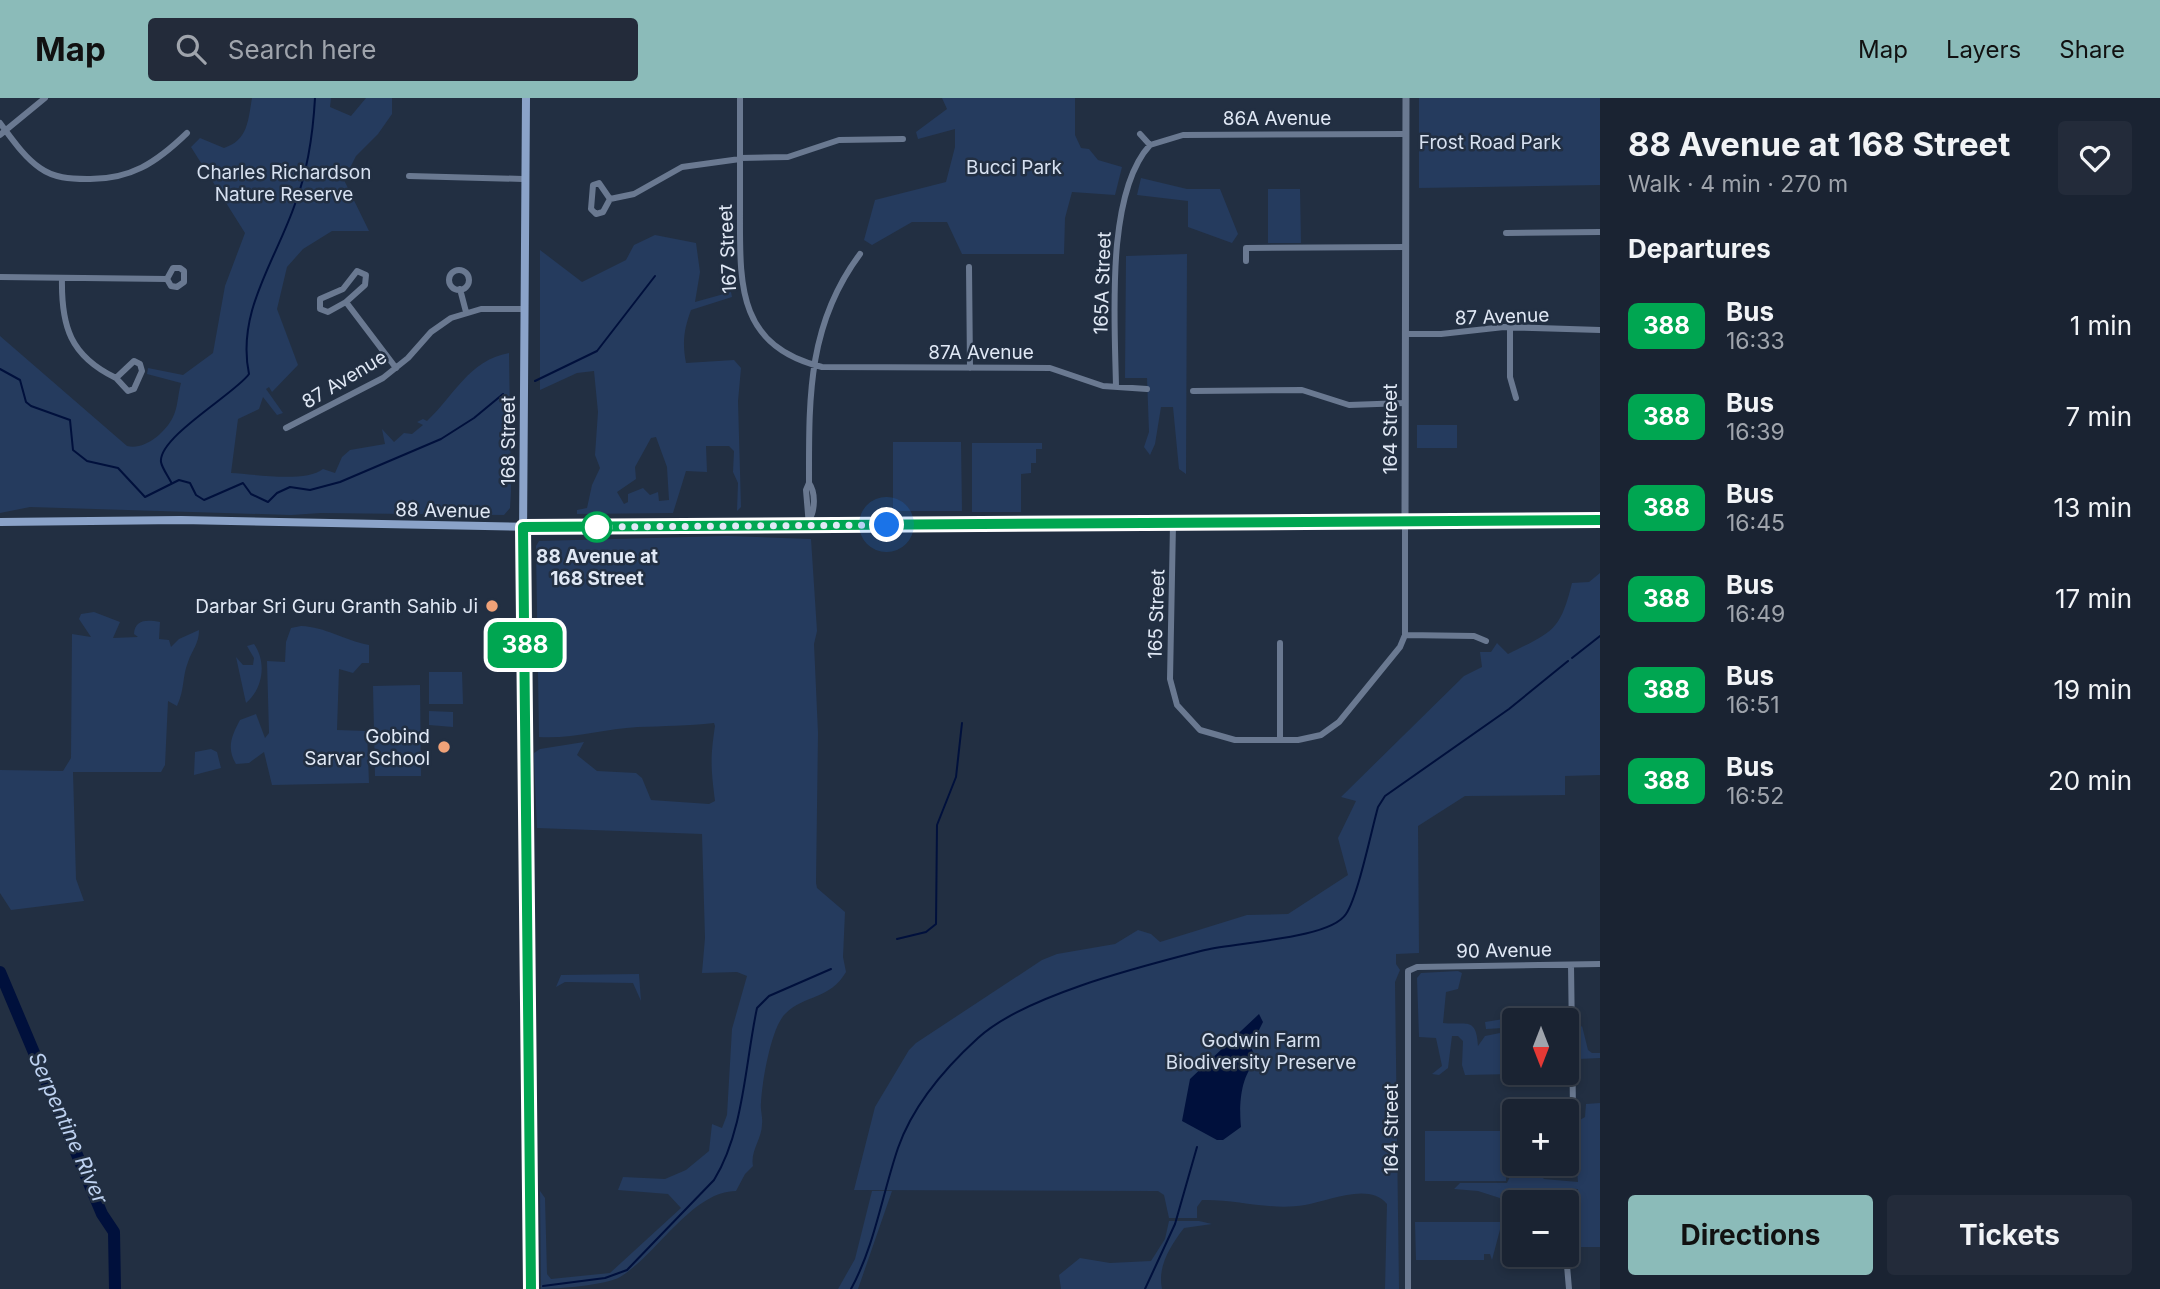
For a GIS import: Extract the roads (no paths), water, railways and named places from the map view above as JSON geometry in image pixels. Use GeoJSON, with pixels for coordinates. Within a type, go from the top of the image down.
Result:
{"type":"FeatureCollection","features":[{"type":"Feature","properties":{"kind":"main road","name":"168 Street"},"geometry":{"type":"LineString","coordinates":[[526,98],[523,178],[523,527],[531,1289]]}},
{"type":"Feature","properties":{"kind":"main road","name":"88 Avenue"},"geometry":{"type":"LineString","coordinates":[[0,522],[181,520],[523,527],[808,520],[1173,524],[1600,520]]}},
{"type":"Feature","properties":{"kind":"street"},"geometry":{"type":"LineString","coordinates":[[3,133],[45,98]]}},
{"type":"Feature","properties":{"kind":"street","name":"167 Street"},"geometry":{"type":"LineString","coordinates":[[740,98],[741,277],[745,302],[756,324],[771,342],[794,359],[813,365]]}},
{"type":"Feature","properties":{"kind":"street","name":"164 Street"},"geometry":{"type":"LineString","coordinates":[[1405,635],[1406,98]]}},
{"type":"Feature","properties":{"kind":"street"},"geometry":{"type":"LineString","coordinates":[[0,123],[3,133],[44,171],[62,178],[88,180],[113,179],[136,173],[187,133]]}},
{"type":"Feature","properties":{"kind":"street"},"geometry":{"type":"LineString","coordinates":[[1140,134],[1150,145]]}},
{"type":"Feature","properties":{"kind":"street","name":"86A Avenue"},"geometry":{"type":"LineString","coordinates":[[1150,145],[1182,135],[1406,134]]}},
{"type":"Feature","properties":{"kind":"street"},"geometry":{"type":"LineString","coordinates":[[610,199],[603,185],[594,184],[590,192],[592,211],[602,213],[610,199],[637,193],[684,166],[740,159],[788,157],[843,140],[904,139]]}},
{"type":"Feature","properties":{"kind":"street","name":"165A Street"},"geometry":{"type":"LineString","coordinates":[[1116,387],[1116,242],[1132,174],[1150,145]]}},
{"type":"Feature","properties":{"kind":"street"},"geometry":{"type":"LineString","coordinates":[[409,176],[523,178]]}},
{"type":"Feature","properties":{"kind":"street"},"geometry":{"type":"LineString","coordinates":[[1506,233],[1600,232]]}},
{"type":"Feature","properties":{"kind":"street"},"geometry":{"type":"LineString","coordinates":[[1246,261],[1246,248],[1406,247]]}},
{"type":"Feature","properties":{"kind":"street"},"geometry":{"type":"LineString","coordinates":[[808,520],[806,490],[809,484],[809,400],[813,365],[832,298],[860,254]]}},
{"type":"Feature","properties":{"kind":"street"},"geometry":{"type":"LineString","coordinates":[[969,267],[970,368]]}},
{"type":"Feature","properties":{"kind":"street"},"geometry":{"type":"LineString","coordinates":[[354,272],[362,272],[366,277],[366,284],[346,302],[326,312],[318,305],[321,298],[335,295],[346,286],[354,272]]}},
{"type":"Feature","properties":{"kind":"street"},"geometry":{"type":"LineString","coordinates":[[0,277],[167,279]]}},
{"type":"Feature","properties":{"kind":"street"},"geometry":{"type":"LineString","coordinates":[[62,278],[62,313],[69,335],[81,351],[116,378],[123,390],[133,390],[142,366],[132,362],[116,378]]}},
{"type":"Feature","properties":{"kind":"street"},"geometry":{"type":"LineString","coordinates":[[460,289],[466,312]]}},
{"type":"Feature","properties":{"kind":"street"},"geometry":{"type":"LineString","coordinates":[[346,302],[396,368]]}},
{"type":"Feature","properties":{"kind":"street","name":"87 Avenue"},"geometry":{"type":"LineString","coordinates":[[286,428],[369,387],[396,368],[438,326],[466,312],[525,309]]}},
{"type":"Feature","properties":{"kind":"street"},"geometry":{"type":"LineString","coordinates":[[1510,327],[1510,377],[1516,398]]}},
{"type":"Feature","properties":{"kind":"street","name":"87 Avenue"},"geometry":{"type":"LineString","coordinates":[[1406,334],[1510,327],[1600,330]]}},
{"type":"Feature","properties":{"kind":"street","name":"87A Avenue"},"geometry":{"type":"LineString","coordinates":[[813,365],[836,369],[1050,368],[1116,387],[1147,389]]}},
{"type":"Feature","properties":{"kind":"street"},"geometry":{"type":"LineString","coordinates":[[1193,391],[1302,390],[1349,405],[1405,403]]}},
{"type":"Feature","properties":{"kind":"street","name":"165 Street"},"geometry":{"type":"LineString","coordinates":[[1173,524],[1170,679],[1177,705],[1200,730],[1215,737],[1280,740]]}},
{"type":"Feature","properties":{"kind":"street"},"geometry":{"type":"LineString","coordinates":[[1280,643],[1280,740],[1306,739],[1327,731],[1339,722],[1395,656],[1405,635],[1474,636],[1486,641]]}},
{"type":"Feature","properties":{"kind":"street","name":"90 Avenue"},"geometry":{"type":"LineString","coordinates":[[1409,970],[1600,964]]}},
{"type":"Feature","properties":{"kind":"street"},"geometry":{"type":"LineString","coordinates":[[1571,965],[1573,1099]]}},
{"type":"Feature","properties":{"kind":"street","name":"164 Street"},"geometry":{"type":"LineString","coordinates":[[1408,1289],[1406,986],[1409,970]]}},
{"type":"Feature","properties":{"kind":"street"},"geometry":{"type":"LineString","coordinates":[[1567,1267],[1569,1289]]}},
{"type":"Feature","properties":{"kind":"waterway"},"geometry":{"type":"LineString","coordinates":[[171,482],[161,462],[163,452],[184,428],[249,374],[246,351],[253,308],[300,191],[309,152],[315,98]]}},
{"type":"Feature","properties":{"kind":"waterway"},"geometry":{"type":"LineString","coordinates":[[535,381],[597,351],[655,276]]}},
{"type":"Feature","properties":{"kind":"waterway"},"geometry":{"type":"LineString","coordinates":[[0,369],[20,380],[26,402],[31,406],[70,420],[73,450],[87,461],[118,468],[145,497],[179,480],[190,483],[196,495],[204,500],[243,483],[251,494],[268,502],[277,493],[290,487],[310,490],[340,482],[441,439],[474,418],[503,394]]}},
{"type":"Feature","properties":{"kind":"waterway"},"geometry":{"type":"LineString","coordinates":[[1572,658],[1600,636]]}},
{"type":"Feature","properties":{"kind":"waterway"},"geometry":{"type":"LineString","coordinates":[[851,1289],[878,1220],[904,1132],[931,1088],[978,1038],[1025,1008],[1086,984],[1205,950],[1303,934],[1337,922],[1351,905],[1378,807],[1385,796],[1509,709],[1568,661]]}},
{"type":"Feature","properties":{"kind":"waterway"},"geometry":{"type":"LineString","coordinates":[[897,939],[926,932],[936,924],[937,825],[956,777],[962,723]]}},
{"type":"Feature","properties":{"kind":"waterway"},"geometry":{"type":"LineString","coordinates":[[543,1286],[605,1278],[627,1270],[714,1180],[724,1161],[738,1119],[757,1008],[769,996],[831,969]]}},
{"type":"Feature","properties":{"kind":"waterway","name":"Serpentine River"},"geometry":{"type":"LineString","coordinates":[[0,972],[102,1214],[114,1232],[115,1289]]}},
{"type":"Feature","properties":{"kind":"waterway"},"geometry":{"type":"LineString","coordinates":[[1145,1289],[1175,1224],[1197,1147]]}},
{"type":"Feature","properties":{"kind":"place","name":"88 Avenue at 168 Street"},"geometry":{"type":"Point","coordinates":[597,527]}},
{"type":"Feature","properties":{"kind":"place","name":"Darbar Sri Guru Granth Sahib Ji"},"geometry":{"type":"Point","coordinates":[492,606]}},
{"type":"Feature","properties":{"kind":"place","name":"Gobind Sarvar School"},"geometry":{"type":"Point","coordinates":[444,747]}},
{"type":"Feature","properties":{"kind":"park label","name":"Frost Road Park"},"geometry":{"type":"Point","coordinates":[1490,142]}},
{"type":"Feature","properties":{"kind":"park label","name":"Bucci Park"},"geometry":{"type":"Point","coordinates":[1014,167]}},
{"type":"Feature","properties":{"kind":"park label","name":"Charles Richardson Nature Reserve"},"geometry":{"type":"Point","coordinates":[284,183]}},
{"type":"Feature","properties":{"kind":"park label","name":"Godwin Farm Biodiversity Preserve"},"geometry":{"type":"Point","coordinates":[1261,1051]}}]}
